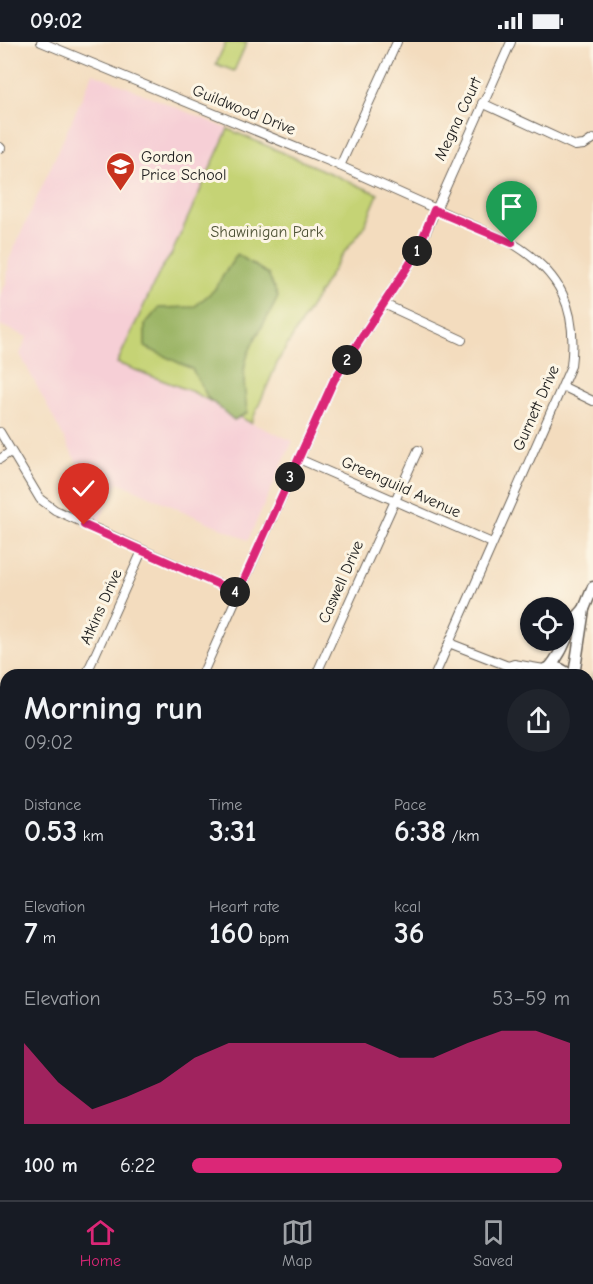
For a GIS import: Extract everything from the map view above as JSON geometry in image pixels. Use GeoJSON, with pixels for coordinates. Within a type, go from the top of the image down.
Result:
{"type":"FeatureCollection","features":[{"type":"Feature","properties":{"kind":"main road"},"geometry":{"type":"LineString","coordinates":[[574,669],[584,609],[593,587]]}},
{"type":"Feature","properties":{"kind":"main road"},"geometry":{"type":"LineString","coordinates":[[545,669],[561,655],[577,616],[584,609]]}},
{"type":"Feature","properties":{"kind":"street"},"geometry":{"type":"LineString","coordinates":[[340,166],[397,42]]}},
{"type":"Feature","properties":{"kind":"street","name":"Megna Court"},"geometry":{"type":"LineString","coordinates":[[205,669],[334,380],[416,254],[510,42]]}},
{"type":"Feature","properties":{"kind":"street","name":"Guildwood Drive"},"geometry":{"type":"LineString","coordinates":[[45,43],[340,166],[434,210]]}},
{"type":"Feature","properties":{"kind":"street"},"geometry":{"type":"LineString","coordinates":[[482,103],[575,146],[584,145],[593,139]]}},
{"type":"Feature","properties":{"kind":"street","name":"Gurnett Drive"},"geometry":{"type":"LineString","coordinates":[[434,210],[512,243],[536,258],[553,276],[572,322],[574,344],[571,366],[564,387],[492,543],[438,669]]}},
{"type":"Feature","properties":{"kind":"street"},"geometry":{"type":"LineString","coordinates":[[384,304],[462,340]]}},
{"type":"Feature","properties":{"kind":"street"},"geometry":{"type":"LineString","coordinates":[[564,387],[593,401]]}},
{"type":"Feature","properties":{"kind":"street"},"geometry":{"type":"LineString","coordinates":[[0,432],[40,499],[55,510],[238,593]]}},
{"type":"Feature","properties":{"kind":"street","name":"Caswell Drive"},"geometry":{"type":"LineString","coordinates":[[319,669],[418,450]]}},
{"type":"Feature","properties":{"kind":"street"},"geometry":{"type":"LineString","coordinates":[[0,459],[10,452]]}},
{"type":"Feature","properties":{"kind":"street","name":"Greenguild Avenue"},"geometry":{"type":"LineString","coordinates":[[299,459],[492,543]]}},
{"type":"Feature","properties":{"kind":"street","name":"Atkins Drive"},"geometry":{"type":"LineString","coordinates":[[89,669],[142,551]]}},
{"type":"Feature","properties":{"kind":"street"},"geometry":{"type":"LineString","coordinates":[[449,643],[511,669]]}},
{"type":"Feature","properties":{"kind":"street"},"geometry":{"type":"LineString","coordinates":[[508,666],[514,664],[535,669]]}},
{"type":"Feature","properties":{"kind":"shaded area"},"geometry":{"type":"Polygon","coordinates":[[[93,73],[228,129],[171,255],[161,269],[118,362],[193,392],[251,423],[293,441],[248,540],[118,482],[98,523],[76,513],[95,472],[77,463],[20,354],[27,337],[0,325],[0,295],[7,282],[9,260],[93,73]]]}},
{"type":"Feature","properties":{"kind":"green space"},"geometry":{"type":"Polygon","coordinates":[[[226,42],[247,42],[234,71],[216,64],[226,42]]]}},
{"type":"Feature","properties":{"kind":"green space","name":"Shawinigan Park"},"geometry":{"type":"Polygon","coordinates":[[[228,129],[378,194],[363,229],[342,255],[279,359],[251,423],[193,392],[117,363],[161,269],[171,255],[228,129]]]}},
{"type":"Feature","properties":{"kind":"green space"},"geometry":{"type":"Polygon","coordinates":[[[237,254],[268,274],[278,297],[247,356],[244,383],[247,413],[234,420],[208,398],[192,369],[145,347],[145,324],[159,308],[194,307],[214,290],[237,254]]]}},
{"type":"Feature","properties":{"kind":"place","name":"Gordon Price School"},"geometry":{"type":"Point","coordinates":[120,192]}},
{"type":"Feature","properties":{"kind":"route"},"geometry":{"type":"LineString","coordinates":[[84,525],[238,593],[334,380],[416,254],[434,210],[512,243]]}}]}
